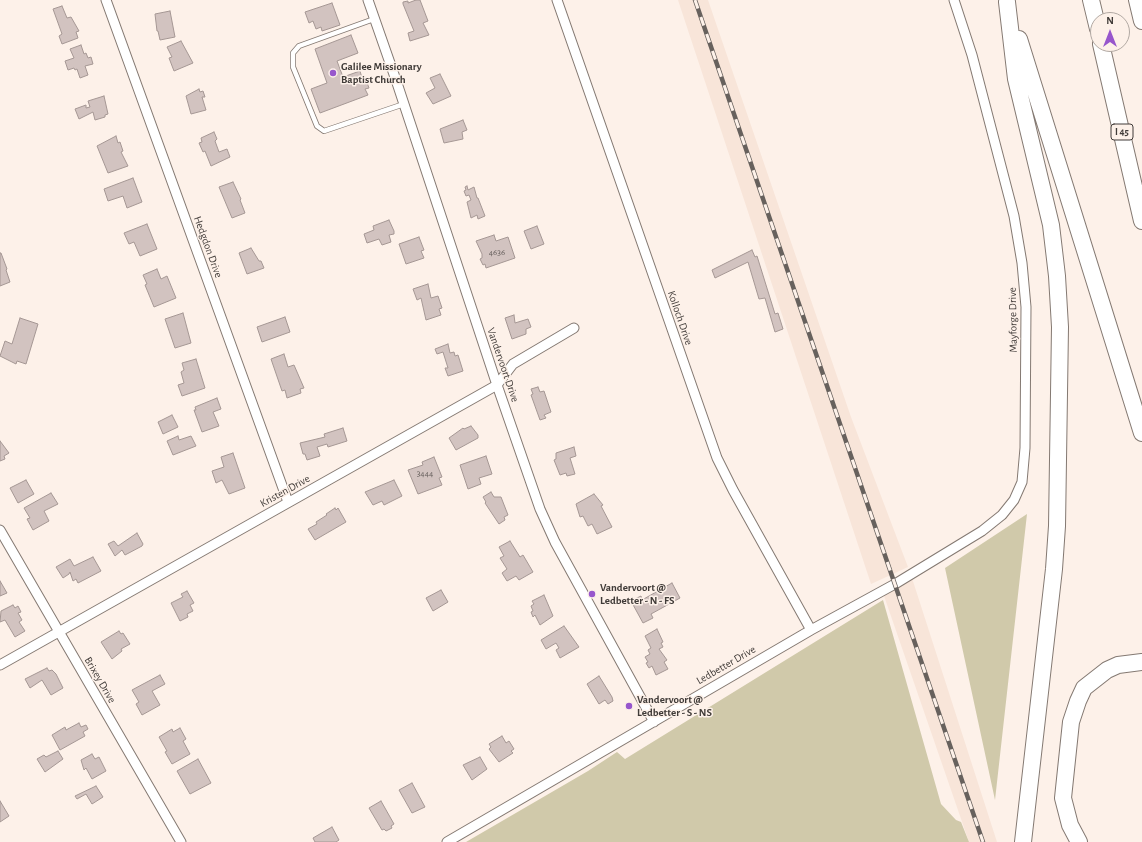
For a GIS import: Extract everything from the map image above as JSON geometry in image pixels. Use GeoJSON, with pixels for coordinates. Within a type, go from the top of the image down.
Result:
{"type":"FeatureCollection","features":[{"type":"Feature","properties":{"kind":"highway"},"geometry":{"type":"LineString","coordinates":[[1091,0],[1094,12]]}},
{"type":"Feature","properties":{"kind":"highway"},"geometry":{"type":"LineString","coordinates":[[1137,0],[1142,21]]}},
{"type":"Feature","properties":{"kind":"highway"},"geometry":{"type":"LineString","coordinates":[[1007,1],[1142,433]]}},
{"type":"Feature","properties":{"kind":"highway"},"geometry":{"type":"LineString","coordinates":[[1007,1],[1016,78],[1051,225],[1057,276],[1060,327],[1057,526],[1024,839]]}},
{"type":"Feature","properties":{"kind":"highway","name":"I 45"},"geometry":{"type":"LineString","coordinates":[[1104,52],[1142,221]]}},
{"type":"Feature","properties":{"kind":"highway"},"geometry":{"type":"LineString","coordinates":[[1079,842],[1070,825],[1063,798],[1071,722],[1078,701],[1084,688],[1107,670],[1118,665],[1142,662]]}},
{"type":"Feature","properties":{"kind":"street","name":"Hedgdon Drive"},"geometry":{"type":"LineString","coordinates":[[106,0],[288,502]]}},
{"type":"Feature","properties":{"kind":"street","name":"Vandervoort Drive"},"geometry":{"type":"LineString","coordinates":[[368,0],[540,509],[555,542],[654,722]]}},
{"type":"Feature","properties":{"kind":"street","name":"Kolloch Drive"},"geometry":{"type":"LineString","coordinates":[[557,0],[717,458],[733,490],[811,630]]}},
{"type":"Feature","properties":{"kind":"street","name":"Mayforge Drive"},"geometry":{"type":"LineString","coordinates":[[895,584],[982,531],[1002,515],[1014,500],[1022,482],[1025,448],[1026,307],[1022,263],[1014,216],[972,55],[954,0]]}},
{"type":"Feature","properties":{"kind":"street","name":"Kristen Drive"},"geometry":{"type":"LineString","coordinates":[[0,665],[497,385],[513,364],[574,328]]}},
{"type":"Feature","properties":{"kind":"street","name":"Brixey Drive"},"geometry":{"type":"LineString","coordinates":[[0,530],[181,842]]}},
{"type":"Feature","properties":{"kind":"street","name":"Ledbetter Drive"},"geometry":{"type":"LineString","coordinates":[[447,842],[811,630],[895,584]]}},
{"type":"Feature","properties":{"kind":"lane"},"geometry":{"type":"LineString","coordinates":[[374,19],[299,46],[293,53],[293,67],[317,126],[324,131],[404,104]]}},
{"type":"Feature","properties":{"kind":"shaded area"},"geometry":{"type":"Polygon","coordinates":[[[678,0],[708,0],[851,417],[908,567],[871,584],[678,0]]]}},
{"type":"Feature","properties":{"kind":"shaded area"},"geometry":{"type":"Polygon","coordinates":[[[1027,514],[995,800],[945,568],[1027,514]]]}},
{"type":"Feature","properties":{"kind":"shaded area"},"geometry":{"type":"Polygon","coordinates":[[[911,575],[997,842],[969,842],[883,593],[911,575]]]}},
{"type":"Feature","properties":{"kind":"shaded area"},"geometry":{"type":"Polygon","coordinates":[[[883,600],[941,804],[956,820],[961,822],[969,842],[466,842],[588,771],[617,752],[625,759],[883,600]]]}},
{"type":"Feature","properties":{"kind":"building"},"geometry":{"type":"Polygon","coordinates":[[[420,0],[428,21],[423,23],[429,35],[410,41],[408,33],[414,31],[403,2],[408,1],[408,3],[420,0]]]}},
{"type":"Feature","properties":{"kind":"building"},"geometry":{"type":"Polygon","coordinates":[[[332,3],[340,25],[322,31],[321,27],[316,29],[313,21],[309,23],[305,12],[332,3]]]}},
{"type":"Feature","properties":{"kind":"building"},"geometry":{"type":"Polygon","coordinates":[[[62,6],[67,18],[71,17],[79,31],[76,32],[78,38],[62,44],[59,36],[62,34],[53,9],[62,6]]]}},
{"type":"Feature","properties":{"kind":"building"},"geometry":{"type":"Polygon","coordinates":[[[170,11],[175,37],[160,40],[157,31],[155,14],[170,11]]]}},
{"type":"Feature","properties":{"kind":"building","name":"Galilee Missionary Baptist Church"},"geometry":{"type":"Polygon","coordinates":[[[351,35],[358,53],[337,61],[343,77],[360,71],[362,78],[365,77],[369,88],[365,89],[368,95],[320,113],[311,89],[327,83],[315,49],[351,35]]]}},
{"type":"Feature","properties":{"kind":"building"},"geometry":{"type":"Polygon","coordinates":[[[181,41],[193,63],[174,71],[169,58],[172,57],[167,47],[181,41]]]}},
{"type":"Feature","properties":{"kind":"building"},"geometry":{"type":"Polygon","coordinates":[[[81,45],[84,54],[86,53],[88,58],[91,57],[93,64],[85,66],[88,75],[80,78],[77,69],[75,70],[74,68],[68,70],[65,61],[74,58],[70,49],[81,45]]]}},
{"type":"Feature","properties":{"kind":"building"},"geometry":{"type":"Polygon","coordinates":[[[440,74],[451,96],[433,104],[426,93],[435,88],[430,78],[440,74]]]}},
{"type":"Feature","properties":{"kind":"building"},"geometry":{"type":"Polygon","coordinates":[[[199,89],[200,92],[203,91],[205,97],[202,97],[206,110],[191,114],[186,96],[199,89]]]}},
{"type":"Feature","properties":{"kind":"building"},"geometry":{"type":"Polygon","coordinates":[[[104,96],[108,114],[105,115],[105,117],[95,120],[93,112],[79,119],[75,109],[86,105],[86,108],[90,107],[88,101],[104,96]]]}},
{"type":"Feature","properties":{"kind":"building"},"geometry":{"type":"Polygon","coordinates":[[[463,120],[467,130],[462,132],[463,139],[444,143],[440,129],[463,120]]]}},
{"type":"Feature","properties":{"kind":"building"},"geometry":{"type":"Polygon","coordinates":[[[214,132],[217,139],[215,141],[219,152],[227,149],[230,157],[211,166],[205,151],[203,152],[199,143],[202,142],[201,138],[214,132]]]}},
{"type":"Feature","properties":{"kind":"building"},"geometry":{"type":"Polygon","coordinates":[[[116,136],[118,143],[120,142],[123,151],[121,152],[128,166],[108,173],[97,146],[116,136]]]}},
{"type":"Feature","properties":{"kind":"building"},"geometry":{"type":"Polygon","coordinates":[[[133,178],[142,202],[127,208],[123,196],[108,201],[104,189],[133,178]]]}},
{"type":"Feature","properties":{"kind":"building"},"geometry":{"type":"Polygon","coordinates":[[[233,182],[241,199],[240,200],[245,213],[232,218],[219,187],[233,182]]]}},
{"type":"Feature","properties":{"kind":"building"},"geometry":{"type":"Polygon","coordinates":[[[467,186],[468,190],[474,187],[485,216],[478,219],[477,215],[471,218],[467,202],[471,200],[469,195],[466,196],[464,191],[466,190],[465,187],[467,186]]]}},
{"type":"Feature","properties":{"kind":"building"},"geometry":{"type":"Polygon","coordinates":[[[389,220],[394,231],[394,234],[389,235],[391,242],[382,245],[379,239],[367,243],[364,234],[374,230],[373,226],[389,220]]]}},
{"type":"Feature","properties":{"kind":"building"},"geometry":{"type":"Polygon","coordinates":[[[147,224],[157,249],[140,256],[134,242],[129,244],[124,233],[147,224]]]}},
{"type":"Feature","properties":{"kind":"building"},"geometry":{"type":"Polygon","coordinates":[[[537,226],[544,244],[531,249],[524,231],[537,226]]]}},
{"type":"Feature","properties":{"kind":"building"},"geometry":{"type":"Polygon","coordinates":[[[494,235],[496,241],[508,237],[515,258],[486,268],[485,264],[483,265],[480,259],[482,258],[482,254],[476,241],[494,235]]]}},
{"type":"Feature","properties":{"kind":"building"},"geometry":{"type":"Polygon","coordinates":[[[419,237],[424,250],[421,251],[424,258],[406,264],[399,244],[419,237]]]}},
{"type":"Feature","properties":{"kind":"building"},"geometry":{"type":"Polygon","coordinates":[[[251,248],[259,261],[261,261],[264,268],[247,274],[239,253],[251,248]]]}},
{"type":"Feature","properties":{"kind":"building"},"geometry":{"type":"Polygon","coordinates":[[[752,250],[755,257],[757,256],[775,314],[778,313],[783,329],[775,332],[765,298],[759,299],[748,262],[715,278],[712,270],[752,250]]]}},
{"type":"Feature","properties":{"kind":"building"},"geometry":{"type":"Polygon","coordinates":[[[0,253],[7,269],[10,282],[0,286],[0,253]]]}},
{"type":"Feature","properties":{"kind":"building"},"geometry":{"type":"Polygon","coordinates":[[[157,269],[161,279],[167,276],[176,298],[154,307],[145,285],[147,284],[143,275],[157,269]]]}},
{"type":"Feature","properties":{"kind":"building"},"geometry":{"type":"Polygon","coordinates":[[[428,284],[431,298],[438,296],[442,308],[439,309],[441,315],[426,320],[421,298],[417,300],[413,289],[428,284]]]}},
{"type":"Feature","properties":{"kind":"building"},"geometry":{"type":"Polygon","coordinates":[[[183,313],[191,343],[175,348],[165,319],[183,313]]]}},
{"type":"Feature","properties":{"kind":"building"},"geometry":{"type":"Polygon","coordinates":[[[514,315],[515,323],[528,319],[531,327],[526,329],[526,334],[512,339],[505,318],[514,315]]]}},
{"type":"Feature","properties":{"kind":"building"},"geometry":{"type":"Polygon","coordinates":[[[285,317],[290,332],[262,342],[257,327],[285,317]]]}},
{"type":"Feature","properties":{"kind":"building"},"geometry":{"type":"Polygon","coordinates":[[[20,318],[38,324],[26,364],[17,361],[16,364],[0,356],[5,341],[12,344],[20,318]]]}},
{"type":"Feature","properties":{"kind":"building"},"geometry":{"type":"Polygon","coordinates":[[[448,344],[450,353],[454,352],[455,356],[458,355],[463,371],[448,376],[445,368],[448,368],[443,352],[437,354],[435,349],[448,344]]]}},
{"type":"Feature","properties":{"kind":"building"},"geometry":{"type":"Polygon","coordinates":[[[284,354],[288,367],[294,365],[304,388],[300,389],[301,393],[287,398],[285,390],[282,391],[271,359],[284,354]]]}},
{"type":"Feature","properties":{"kind":"building"},"geometry":{"type":"Polygon","coordinates":[[[196,359],[205,388],[182,396],[178,385],[184,383],[181,372],[184,370],[182,363],[196,359]]]}},
{"type":"Feature","properties":{"kind":"building"},"geometry":{"type":"Polygon","coordinates":[[[538,387],[540,392],[544,391],[551,412],[544,415],[546,418],[540,420],[531,395],[533,394],[531,389],[538,387]]]}},
{"type":"Feature","properties":{"kind":"building"},"geometry":{"type":"Polygon","coordinates":[[[217,398],[221,409],[213,412],[219,426],[202,432],[194,410],[196,410],[195,407],[217,398]]]}},
{"type":"Feature","properties":{"kind":"building"},"geometry":{"type":"Polygon","coordinates":[[[172,415],[178,427],[163,434],[158,422],[172,415]]]}},
{"type":"Feature","properties":{"kind":"building"},"geometry":{"type":"Polygon","coordinates":[[[471,426],[478,435],[478,438],[456,450],[449,438],[463,428],[464,429],[471,426]]]}},
{"type":"Feature","properties":{"kind":"building"},"geometry":{"type":"Polygon","coordinates":[[[343,428],[347,441],[328,447],[327,444],[317,447],[320,456],[307,460],[305,454],[303,454],[300,443],[325,437],[324,434],[343,428]]]}},
{"type":"Feature","properties":{"kind":"building"},"geometry":{"type":"Polygon","coordinates":[[[178,436],[179,440],[191,436],[196,446],[173,455],[167,441],[178,436]]]}},
{"type":"Feature","properties":{"kind":"building"},"geometry":{"type":"Polygon","coordinates":[[[0,441],[9,453],[4,456],[5,459],[0,461],[0,441]]]}},
{"type":"Feature","properties":{"kind":"building"},"geometry":{"type":"Polygon","coordinates":[[[574,447],[576,456],[570,458],[575,474],[567,476],[566,473],[560,475],[554,460],[556,459],[556,453],[574,447]]]}},
{"type":"Feature","properties":{"kind":"building"},"geometry":{"type":"Polygon","coordinates":[[[233,453],[245,488],[229,494],[222,480],[216,483],[212,471],[224,467],[221,457],[233,453]]]}},
{"type":"Feature","properties":{"kind":"building"},"geometry":{"type":"Polygon","coordinates":[[[486,456],[492,474],[479,478],[481,484],[468,489],[460,465],[486,456]]]}},
{"type":"Feature","properties":{"kind":"building"},"geometry":{"type":"Polygon","coordinates":[[[434,457],[442,477],[439,478],[442,485],[418,494],[408,470],[423,465],[422,462],[434,457]]]}},
{"type":"Feature","properties":{"kind":"building"},"geometry":{"type":"Polygon","coordinates":[[[26,480],[34,494],[18,503],[10,488],[26,480]]]}},
{"type":"Feature","properties":{"kind":"building"},"geometry":{"type":"Polygon","coordinates":[[[394,480],[402,496],[384,505],[382,501],[373,505],[365,492],[394,480]]]}},
{"type":"Feature","properties":{"kind":"building"},"geometry":{"type":"Polygon","coordinates":[[[491,492],[494,497],[501,497],[508,515],[504,517],[505,520],[499,524],[485,503],[486,502],[483,497],[491,492]]]}},
{"type":"Feature","properties":{"kind":"building"},"geometry":{"type":"Polygon","coordinates":[[[51,493],[58,504],[44,511],[49,521],[33,530],[27,519],[30,518],[24,508],[51,493]]]}},
{"type":"Feature","properties":{"kind":"building"},"geometry":{"type":"Polygon","coordinates":[[[594,494],[603,505],[601,506],[612,527],[597,534],[592,524],[588,526],[583,516],[580,517],[576,504],[594,494]]]}},
{"type":"Feature","properties":{"kind":"building"},"geometry":{"type":"Polygon","coordinates":[[[335,508],[336,510],[338,508],[346,522],[315,540],[308,529],[317,524],[316,522],[335,508]]]}},
{"type":"Feature","properties":{"kind":"building"},"geometry":{"type":"Polygon","coordinates":[[[137,533],[143,544],[142,546],[125,555],[122,550],[115,556],[108,544],[114,541],[118,546],[137,533]]]}},
{"type":"Feature","properties":{"kind":"building"},"geometry":{"type":"Polygon","coordinates":[[[510,541],[520,557],[523,555],[533,572],[519,580],[516,576],[507,581],[502,573],[507,569],[500,558],[504,556],[499,547],[510,541]]]}},
{"type":"Feature","properties":{"kind":"building"},"geometry":{"type":"Polygon","coordinates":[[[93,557],[101,571],[78,583],[76,579],[73,581],[70,572],[63,578],[56,567],[70,559],[74,566],[93,557]]]}},
{"type":"Feature","properties":{"kind":"building"},"geometry":{"type":"Polygon","coordinates":[[[0,581],[7,593],[0,596],[0,581]]]}},
{"type":"Feature","properties":{"kind":"building"},"geometry":{"type":"Polygon","coordinates":[[[672,583],[680,598],[651,614],[653,618],[643,623],[631,601],[641,596],[642,600],[672,583]]]}},
{"type":"Feature","properties":{"kind":"building"},"geometry":{"type":"Polygon","coordinates":[[[441,590],[448,602],[433,611],[426,598],[441,590]]]}},
{"type":"Feature","properties":{"kind":"building"},"geometry":{"type":"Polygon","coordinates":[[[187,591],[194,603],[190,605],[193,611],[187,614],[188,617],[180,621],[171,603],[183,597],[181,594],[187,591]]]}},
{"type":"Feature","properties":{"kind":"building"},"geometry":{"type":"Polygon","coordinates":[[[544,595],[553,616],[540,625],[535,615],[533,617],[531,606],[534,604],[532,601],[544,595]]]}},
{"type":"Feature","properties":{"kind":"building"},"geometry":{"type":"Polygon","coordinates":[[[13,605],[15,608],[18,606],[21,612],[18,613],[22,620],[19,622],[25,631],[15,637],[5,620],[0,622],[1,611],[13,605]]]}},
{"type":"Feature","properties":{"kind":"building"},"geometry":{"type":"Polygon","coordinates":[[[564,626],[579,647],[560,658],[556,650],[559,648],[556,643],[546,649],[541,640],[564,626]]]}},
{"type":"Feature","properties":{"kind":"building"},"geometry":{"type":"Polygon","coordinates":[[[657,629],[663,642],[661,643],[663,647],[659,649],[667,660],[664,662],[668,669],[656,675],[652,666],[649,668],[646,663],[648,662],[645,657],[650,654],[648,650],[651,648],[645,636],[657,629]]]}},
{"type":"Feature","properties":{"kind":"building"},"geometry":{"type":"Polygon","coordinates":[[[119,631],[121,634],[123,633],[130,644],[121,649],[122,651],[112,659],[101,642],[119,631]]]}},
{"type":"Feature","properties":{"kind":"building"},"geometry":{"type":"Polygon","coordinates":[[[47,668],[49,671],[52,670],[56,674],[63,688],[51,695],[42,680],[30,688],[25,679],[47,668]]]}},
{"type":"Feature","properties":{"kind":"building"},"geometry":{"type":"Polygon","coordinates":[[[160,675],[165,684],[152,691],[160,705],[142,715],[136,704],[139,702],[132,690],[160,675]]]}},
{"type":"Feature","properties":{"kind":"building"},"geometry":{"type":"Polygon","coordinates":[[[599,676],[612,697],[613,701],[608,704],[605,700],[599,704],[587,684],[599,676]]]}},
{"type":"Feature","properties":{"kind":"building"},"geometry":{"type":"Polygon","coordinates":[[[79,723],[81,727],[86,725],[88,729],[83,732],[85,736],[60,750],[52,735],[65,727],[66,730],[79,723]]]}},
{"type":"Feature","properties":{"kind":"building"},"geometry":{"type":"Polygon","coordinates":[[[180,728],[186,739],[183,741],[190,754],[172,764],[159,737],[172,729],[173,732],[180,728]]]}},
{"type":"Feature","properties":{"kind":"building"},"geometry":{"type":"Polygon","coordinates":[[[502,736],[506,743],[509,741],[514,749],[511,751],[513,753],[499,762],[489,749],[491,747],[489,744],[502,736]]]}},
{"type":"Feature","properties":{"kind":"building"},"geometry":{"type":"Polygon","coordinates":[[[58,751],[63,759],[45,772],[37,759],[44,755],[46,757],[58,751]]]}},
{"type":"Feature","properties":{"kind":"building"},"geometry":{"type":"Polygon","coordinates":[[[92,754],[95,759],[99,757],[106,771],[92,779],[86,768],[84,770],[81,760],[92,754]]]}},
{"type":"Feature","properties":{"kind":"building"},"geometry":{"type":"Polygon","coordinates":[[[480,757],[487,769],[472,780],[463,765],[480,757]]]}},
{"type":"Feature","properties":{"kind":"building"},"geometry":{"type":"Polygon","coordinates":[[[198,759],[211,783],[190,794],[177,771],[198,759]]]}},
{"type":"Feature","properties":{"kind":"building"},"geometry":{"type":"Polygon","coordinates":[[[412,783],[425,807],[412,813],[399,790],[412,783]]]}},
{"type":"Feature","properties":{"kind":"building"},"geometry":{"type":"Polygon","coordinates":[[[96,786],[103,797],[92,804],[86,794],[77,799],[75,796],[96,786]]]}},
{"type":"Feature","properties":{"kind":"building"},"geometry":{"type":"Polygon","coordinates":[[[0,801],[9,816],[0,822],[0,801]]]}},
{"type":"Feature","properties":{"kind":"building"},"geometry":{"type":"Polygon","coordinates":[[[381,801],[394,824],[391,826],[392,828],[386,831],[384,829],[382,830],[369,808],[381,801]]]}},
{"type":"Feature","properties":{"kind":"building"},"geometry":{"type":"Polygon","coordinates":[[[332,827],[339,840],[336,842],[315,842],[313,838],[332,827]]]}},
{"type":"Feature","properties":{"kind":"railway"},"geometry":{"type":"LineString","coordinates":[[695,0],[983,842]]}},
{"type":"Feature","properties":{"kind":"place","name":"Galilee Missionary Baptist Church"},"geometry":{"type":"Point","coordinates":[333,73]}},
{"type":"Feature","properties":{"kind":"place","name":"Vandervoort @ Ledbetter - N - FS"},"geometry":{"type":"Point","coordinates":[592,594]}},
{"type":"Feature","properties":{"kind":"place","name":"Vandervoort @ Ledbetter - S - NS"},"geometry":{"type":"Point","coordinates":[629,706]}}]}
